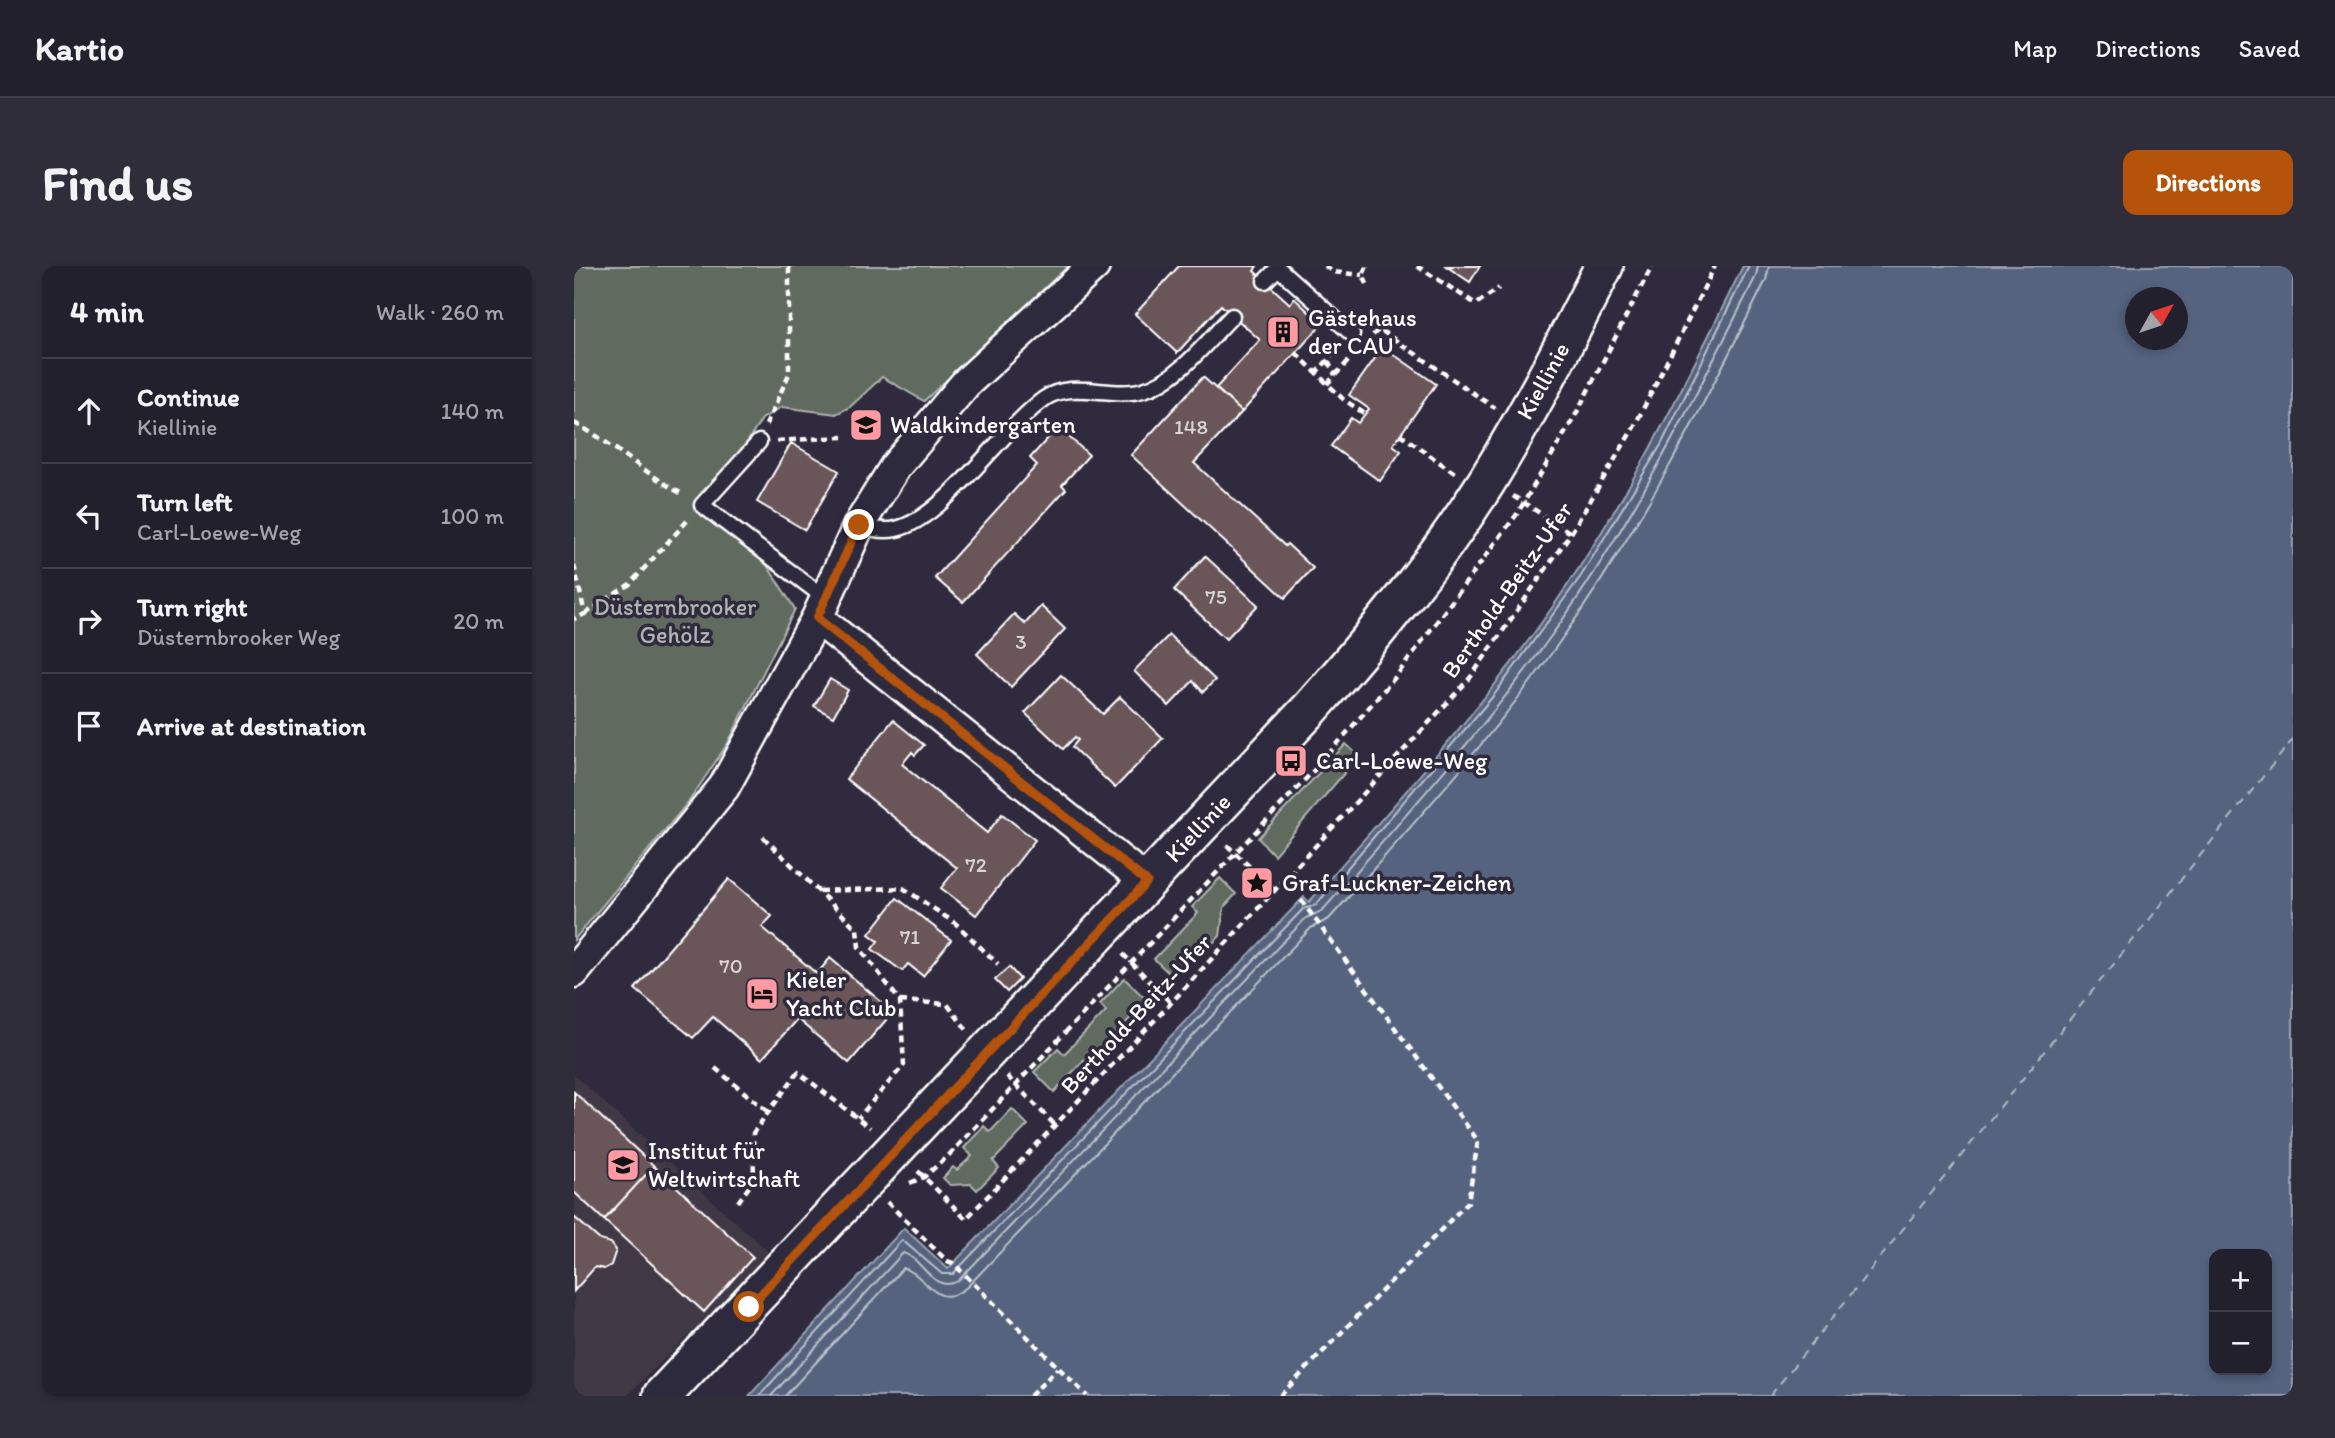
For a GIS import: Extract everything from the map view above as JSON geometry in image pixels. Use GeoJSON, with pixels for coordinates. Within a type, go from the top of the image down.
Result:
{"type":"FeatureCollection","features":[{"type":"Feature","properties":{"kind":"street"},"geometry":{"type":"LineString","coordinates":[[574,972],[724,788],[821,608],[859,525],[895,467],[966,383],[1094,266]]}},
{"type":"Feature","properties":{"kind":"street","name":"Kiellinie"},"geometry":{"type":"LineString","coordinates":[[662,1396],[1311,708],[1381,629],[1480,491],[1554,366],[1604,266]]}},
{"type":"Feature","properties":{"kind":"street"},"geometry":{"type":"LineString","coordinates":[[821,608],[1147,882]]}},
{"type":"Feature","properties":{"kind":"lane"},"geometry":{"type":"LineString","coordinates":[[1265,281],[1278,268],[1352,334]]}},
{"type":"Feature","properties":{"kind":"lane"},"geometry":{"type":"LineString","coordinates":[[859,525],[884,530],[896,529],[918,519],[1030,412],[1056,393],[1132,393],[1158,384],[1178,370],[1233,316]]}},
{"type":"Feature","properties":{"kind":"lane"},"geometry":{"type":"LineString","coordinates":[[759,442],[702,505],[821,608]]}},
{"type":"Feature","properties":{"kind":"path"},"geometry":{"type":"LineString","coordinates":[[789,266],[789,374],[759,442],[843,437]]}},
{"type":"Feature","properties":{"kind":"path"},"geometry":{"type":"LineString","coordinates":[[1325,266],[1333,272],[1363,275]]}},
{"type":"Feature","properties":{"kind":"path"},"geometry":{"type":"LineString","coordinates":[[1367,266],[1363,275],[1367,284]]}},
{"type":"Feature","properties":{"kind":"path"},"geometry":{"type":"LineString","coordinates":[[1417,266],[1476,304],[1499,288]]}},
{"type":"Feature","properties":{"kind":"path","name":"Berthold-Beitz-Ufer"},"geometry":{"type":"LineString","coordinates":[[924,1177],[966,1219],[1171,1003],[1470,678],[1571,533],[1634,427],[1715,266]]}},
{"type":"Feature","properties":{"kind":"path"},"geometry":{"type":"LineString","coordinates":[[1379,329],[1464,387]]}},
{"type":"Feature","properties":{"kind":"path"},"geometry":{"type":"LineString","coordinates":[[1315,373],[1352,334]]}},
{"type":"Feature","properties":{"kind":"path"},"geometry":{"type":"LineString","coordinates":[[1296,353],[1315,373],[1365,414]]}},
{"type":"Feature","properties":{"kind":"path"},"geometry":{"type":"LineString","coordinates":[[1327,360],[1335,375]]}},
{"type":"Feature","properties":{"kind":"path"},"geometry":{"type":"LineString","coordinates":[[574,423],[596,434],[660,481],[702,505],[630,584],[574,619]]}},
{"type":"Feature","properties":{"kind":"path"},"geometry":{"type":"LineString","coordinates":[[1400,434],[1480,491]]}},
{"type":"Feature","properties":{"kind":"path"},"geometry":{"type":"LineString","coordinates":[[1523,501],[1571,533]]}},
{"type":"Feature","properties":{"kind":"path"},"geometry":{"type":"LineString","coordinates":[[574,565],[585,614]]}},
{"type":"Feature","properties":{"kind":"path"},"geometry":{"type":"LineString","coordinates":[[763,837],[857,929],[859,947],[900,1001],[905,1065],[858,1118]]}},
{"type":"Feature","properties":{"kind":"path"},"geometry":{"type":"LineString","coordinates":[[1227,845],[1274,890]]}},
{"type":"Feature","properties":{"kind":"path"},"geometry":{"type":"LineString","coordinates":[[818,891],[903,888],[955,923],[998,964]]}},
{"type":"Feature","properties":{"kind":"path"},"geometry":{"type":"LineString","coordinates":[[1280,1396],[1468,1202],[1478,1140],[1301,900]]}},
{"type":"Feature","properties":{"kind":"path"},"geometry":{"type":"LineString","coordinates":[[1101,931],[1171,1003]]}},
{"type":"Feature","properties":{"kind":"path"},"geometry":{"type":"LineString","coordinates":[[900,1001],[947,1004],[985,1053],[1055,1125]]}},
{"type":"Feature","properties":{"kind":"path"},"geometry":{"type":"LineString","coordinates":[[715,1068],[766,1111]]}},
{"type":"Feature","properties":{"kind":"path"},"geometry":{"type":"LineString","coordinates":[[738,1202],[754,1180],[753,1133],[766,1111],[798,1072],[895,1149]]}},
{"type":"Feature","properties":{"kind":"path"},"geometry":{"type":"LineString","coordinates":[[885,1201],[947,1261],[953,1263],[1087,1396]]}},
{"type":"Feature","properties":{"kind":"path"},"geometry":{"type":"LineString","coordinates":[[1030,1396],[1058,1368]]}},
{"type":"Feature","properties":{"kind":"shaded area","name":"Institut für Weltwirtschaft"},"geometry":{"type":"Polygon","coordinates":[[[574,1075],[771,1254],[627,1396],[574,1396],[574,1075]]]}},
{"type":"Feature","properties":{"kind":"green space","name":"Düsternbrooker Gehölz"},"geometry":{"type":"Polygon","coordinates":[[[574,266],[1068,266],[924,401],[882,377],[850,407],[836,414],[782,407],[762,419],[701,515],[741,541],[765,562],[795,609],[728,743],[690,800],[574,940],[574,266]]]}},
{"type":"Feature","properties":{"kind":"green space"},"geometry":{"type":"Polygon","coordinates":[[[1346,744],[1359,756],[1274,855],[1258,838],[1346,744]]]}},
{"type":"Feature","properties":{"kind":"green space"},"geometry":{"type":"Polygon","coordinates":[[[1220,878],[1236,894],[1224,907],[1220,936],[1209,947],[1203,942],[1171,975],[1154,959],[1198,913],[1192,907],[1220,878]]]}},
{"type":"Feature","properties":{"kind":"green space"},"geometry":{"type":"Polygon","coordinates":[[[1124,978],[1153,1006],[1144,1015],[1138,1010],[1097,1053],[1100,1056],[1090,1066],[1084,1060],[1054,1092],[1034,1072],[1058,1048],[1064,1054],[1106,1011],[1100,1004],[1124,978]]]}},
{"type":"Feature","properties":{"kind":"green space"},"geometry":{"type":"Polygon","coordinates":[[[1012,1109],[1028,1125],[993,1161],[999,1168],[977,1190],[971,1184],[950,1185],[943,1178],[953,1167],[957,1170],[972,1156],[964,1148],[984,1126],[990,1132],[1012,1109]]]}},
{"type":"Feature","properties":{"kind":"water"},"geometry":{"type":"Polygon","coordinates":[[[1743,266],[2293,266],[2293,1396],[749,1396],[904,1228],[948,1269],[1304,897],[1309,902],[1481,702],[1534,633],[1565,590],[1621,500],[1672,408],[1743,266]]]}},
{"type":"Feature","properties":{"kind":"building","name":"Gästehaus der CAU"},"geometry":{"type":"Polygon","coordinates":[[[1179,266],[1257,266],[1254,271],[1290,304],[1294,298],[1322,324],[1242,412],[1216,388],[1260,340],[1221,305],[1177,353],[1135,314],[1179,266]]]}},
{"type":"Feature","properties":{"kind":"building"},"geometry":{"type":"Polygon","coordinates":[[[1446,266],[1480,266],[1470,282],[1446,266]]]}},
{"type":"Feature","properties":{"kind":"building"},"geometry":{"type":"Polygon","coordinates":[[[1383,347],[1436,384],[1393,445],[1401,451],[1380,481],[1331,446],[1351,418],[1358,423],[1369,409],[1349,395],[1383,347]]]}},
{"type":"Feature","properties":{"kind":"building"},"geometry":{"type":"Polygon","coordinates":[[[1203,377],[1242,412],[1194,463],[1313,568],[1285,598],[1131,455],[1203,377]]]}},
{"type":"Feature","properties":{"kind":"building"},"geometry":{"type":"Polygon","coordinates":[[[1058,427],[1089,455],[1062,485],[1066,489],[963,602],[935,578],[1037,465],[1030,458],[1058,427]]]}},
{"type":"Feature","properties":{"kind":"building"},"geometry":{"type":"Polygon","coordinates":[[[791,443],[839,471],[805,530],[757,502],[791,443]]]}},
{"type":"Feature","properties":{"kind":"building"},"geometry":{"type":"Polygon","coordinates":[[[1205,556],[1258,605],[1226,639],[1174,590],[1205,556]]]}},
{"type":"Feature","properties":{"kind":"building"},"geometry":{"type":"Polygon","coordinates":[[[1041,606],[1065,629],[1011,687],[977,654],[1014,614],[1025,624],[1041,606]]]}},
{"type":"Feature","properties":{"kind":"building"},"geometry":{"type":"Polygon","coordinates":[[[1169,635],[1215,680],[1203,692],[1193,681],[1169,706],[1134,671],[1169,635]]]}},
{"type":"Feature","properties":{"kind":"building"},"geometry":{"type":"Polygon","coordinates":[[[1061,675],[1103,714],[1120,697],[1163,738],[1115,788],[1072,747],[1078,740],[1075,737],[1063,749],[1025,713],[1061,675]]]}},
{"type":"Feature","properties":{"kind":"building"},"geometry":{"type":"Polygon","coordinates":[[[830,679],[848,690],[833,717],[814,706],[830,679]]]}},
{"type":"Feature","properties":{"kind":"building"},"geometry":{"type":"Polygon","coordinates":[[[893,720],[924,745],[915,755],[912,752],[902,764],[987,833],[1002,814],[1035,840],[976,915],[941,888],[957,868],[846,779],[893,720]]]}},
{"type":"Feature","properties":{"kind":"building"},"geometry":{"type":"Polygon","coordinates":[[[729,879],[772,916],[762,927],[817,974],[830,958],[893,1012],[849,1063],[797,1019],[762,1059],[713,1017],[693,1038],[635,989],[729,879]]]}},
{"type":"Feature","properties":{"kind":"building"},"geometry":{"type":"Polygon","coordinates":[[[897,898],[951,940],[923,976],[908,964],[902,971],[872,949],[878,941],[869,934],[897,898]]]}},
{"type":"Feature","properties":{"kind":"building"},"geometry":{"type":"Polygon","coordinates":[[[1009,967],[1020,979],[1007,992],[995,980],[1009,967]]]}},
{"type":"Feature","properties":{"kind":"building"},"geometry":{"type":"Polygon","coordinates":[[[574,1092],[654,1166],[604,1220],[574,1192],[574,1092]]]}},
{"type":"Feature","properties":{"kind":"building"},"geometry":{"type":"Polygon","coordinates":[[[654,1166],[753,1257],[704,1312],[604,1220],[654,1166]]]}},
{"type":"Feature","properties":{"kind":"building"},"geometry":{"type":"Polygon","coordinates":[[[574,1217],[600,1240],[611,1243],[616,1250],[611,1265],[604,1269],[595,1267],[574,1291],[574,1217]]]}},
{"type":"Feature","properties":{"kind":"ferry route"},"geometry":{"type":"LineString","coordinates":[[1770,1396],[2293,739]]}},
{"type":"Feature","properties":{"kind":"place","name":"Gästehaus der CAU"},"geometry":{"type":"Point","coordinates":[1283,332]}},
{"type":"Feature","properties":{"kind":"place","name":"Waldkindergarten"},"geometry":{"type":"Point","coordinates":[866,425]}},
{"type":"Feature","properties":{"kind":"place","name":"Carl-Loewe-Weg"},"geometry":{"type":"Point","coordinates":[1291,761]}},
{"type":"Feature","properties":{"kind":"place","name":"Graf-Luckner-Zeichen"},"geometry":{"type":"Point","coordinates":[1257,883]}},
{"type":"Feature","properties":{"kind":"place","name":"Kieler Yacht Club"},"geometry":{"type":"Point","coordinates":[762,994]}},
{"type":"Feature","properties":{"kind":"place","name":"Institut für Weltwirtschaft"},"geometry":{"type":"Point","coordinates":[623,1165]}},
{"type":"Feature","properties":{"kind":"route"},"geometry":{"type":"LineString","coordinates":[[749,1307],[1147,882],[817,618],[836,570],[859,525]]}}]}
